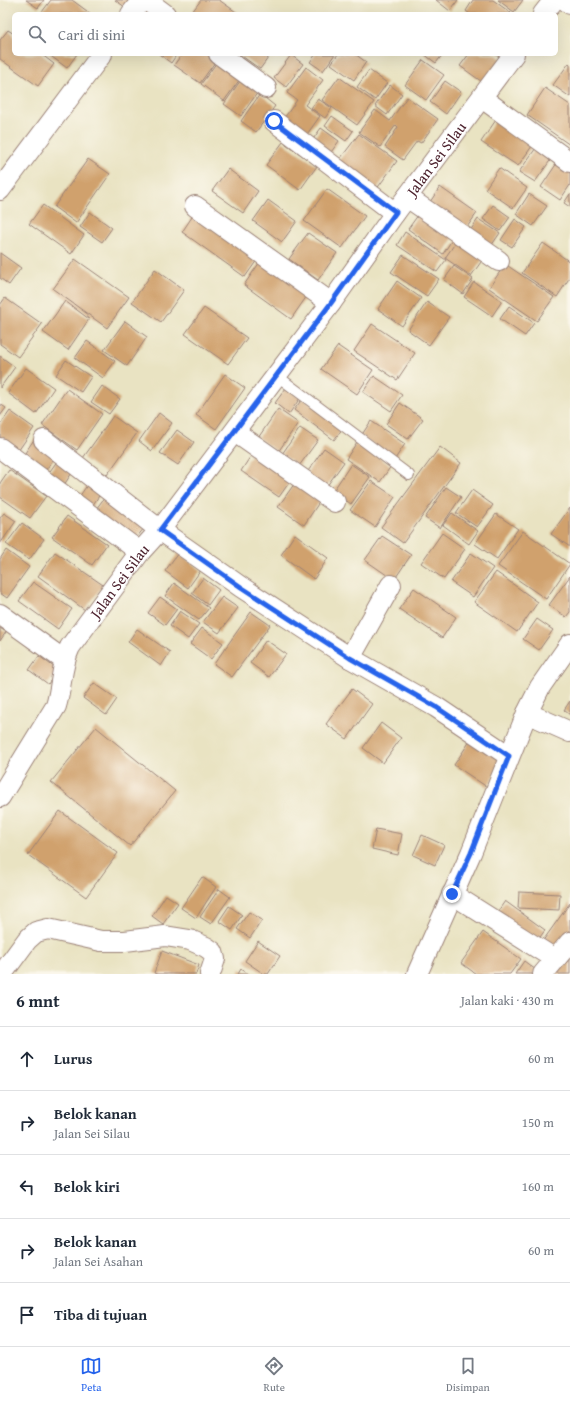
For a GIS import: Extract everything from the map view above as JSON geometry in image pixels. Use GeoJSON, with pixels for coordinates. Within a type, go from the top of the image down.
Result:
{"type":"FeatureCollection","features":[{"type":"Feature","properties":{"kind":"street"},"geometry":{"type":"LineString","coordinates":[[133,12],[142,0]]}},
{"type":"Feature","properties":{"kind":"street"},"geometry":{"type":"LineString","coordinates":[[146,0],[162,12]]}},
{"type":"Feature","properties":{"kind":"street"},"geometry":{"type":"LineString","coordinates":[[545,12],[554,0]]}},
{"type":"Feature","properties":{"kind":"street"},"geometry":{"type":"LineString","coordinates":[[565,0],[570,4]]}},
{"type":"Feature","properties":{"kind":"street"},"geometry":{"type":"LineString","coordinates":[[0,190],[100,56]]}},
{"type":"Feature","properties":{"kind":"street"},"geometry":{"type":"LineString","coordinates":[[222,56],[266,88]]}},
{"type":"Feature","properties":{"kind":"street","name":"Jalan Sei Silau"},"geometry":{"type":"LineString","coordinates":[[0,797],[56,706],[60,694],[64,660],[70,647],[140,552],[160,530],[235,432],[276,374],[331,303],[401,205],[513,56]]}},
{"type":"Feature","properties":{"kind":"street"},"geometry":{"type":"LineString","coordinates":[[482,98],[570,162]]}},
{"type":"Feature","properties":{"kind":"street"},"geometry":{"type":"LineString","coordinates":[[274,121],[401,205],[499,261]]}},
{"type":"Feature","properties":{"kind":"street"},"geometry":{"type":"LineString","coordinates":[[195,206],[331,303]]}},
{"type":"Feature","properties":{"kind":"street"},"geometry":{"type":"LineString","coordinates":[[235,432],[334,502]]}},
{"type":"Feature","properties":{"kind":"street"},"geometry":{"type":"LineString","coordinates":[[44,440],[160,530],[241,587],[350,658],[436,707],[509,756]]}},
{"type":"Feature","properties":{"kind":"street"},"geometry":{"type":"LineString","coordinates":[[0,448],[140,552]]}},
{"type":"Feature","properties":{"kind":"street"},"geometry":{"type":"LineString","coordinates":[[350,658],[390,585]]}},
{"type":"Feature","properties":{"kind":"street"},"geometry":{"type":"LineString","coordinates":[[0,614],[64,660]]}},
{"type":"Feature","properties":{"kind":"street"},"geometry":{"type":"LineString","coordinates":[[417,974],[471,853],[527,713],[540,687],[570,644]]}},
{"type":"Feature","properties":{"kind":"street"},"geometry":{"type":"LineString","coordinates":[[527,713],[570,732]]}},
{"type":"Feature","properties":{"kind":"street"},"geometry":{"type":"LineString","coordinates":[[456,886],[549,967],[570,942]]}},
{"type":"Feature","properties":{"kind":"street"},"geometry":{"type":"LineString","coordinates":[[2,974],[27,940],[36,932],[48,929],[101,941],[126,941],[165,936],[190,940],[213,952],[215,959],[210,974]]}},
{"type":"Feature","properties":{"kind":"lane"},"geometry":{"type":"LineString","coordinates":[[276,374],[409,475]]}},
{"type":"Feature","properties":{"kind":"building"},"geometry":{"type":"Polygon","coordinates":[[[26,0],[44,0],[38,8],[26,0]]]}},
{"type":"Feature","properties":{"kind":"building"},"geometry":{"type":"Polygon","coordinates":[[[51,0],[72,0],[88,12],[42,12],[51,0]]]}},
{"type":"Feature","properties":{"kind":"building"},"geometry":{"type":"Polygon","coordinates":[[[115,0],[130,0],[125,7],[115,0]]]}},
{"type":"Feature","properties":{"kind":"building"},"geometry":{"type":"Polygon","coordinates":[[[201,0],[219,0],[236,12],[192,12],[201,0]]]}},
{"type":"Feature","properties":{"kind":"building"},"geometry":{"type":"Polygon","coordinates":[[[436,0],[458,0],[450,11],[436,0]]]}},
{"type":"Feature","properties":{"kind":"building"},"geometry":{"type":"Polygon","coordinates":[[[473,0],[493,0],[510,12],[467,12],[466,11],[473,0]]]}},
{"type":"Feature","properties":{"kind":"building"},"geometry":{"type":"Polygon","coordinates":[[[498,0],[523,0],[514,12],[498,0]]]}},
{"type":"Feature","properties":{"kind":"building"},"geometry":{"type":"Polygon","coordinates":[[[8,30],[12,33],[12,56],[44,56],[54,64],[38,86],[0,59],[0,40],[8,30]]]}},
{"type":"Feature","properties":{"kind":"building"},"geometry":{"type":"Polygon","coordinates":[[[51,56],[76,56],[67,68],[51,56]]]}},
{"type":"Feature","properties":{"kind":"building"},"geometry":{"type":"Polygon","coordinates":[[[162,56],[176,56],[171,63],[162,56]]]}},
{"type":"Feature","properties":{"kind":"building"},"geometry":{"type":"Polygon","coordinates":[[[181,56],[215,56],[218,58],[200,83],[174,65],[181,56]]]}},
{"type":"Feature","properties":{"kind":"building"},"geometry":{"type":"Polygon","coordinates":[[[242,56],[270,56],[260,69],[242,56]]]}},
{"type":"Feature","properties":{"kind":"building"},"geometry":{"type":"Polygon","coordinates":[[[290,56],[303,64],[286,87],[274,78],[290,56]]]}},
{"type":"Feature","properties":{"kind":"building"},"geometry":{"type":"Polygon","coordinates":[[[314,56],[334,56],[323,71],[310,62],[314,56]]]}},
{"type":"Feature","properties":{"kind":"building"},"geometry":{"type":"Polygon","coordinates":[[[337,56],[358,56],[366,62],[354,80],[331,64],[337,56]]]}},
{"type":"Feature","properties":{"kind":"building"},"geometry":{"type":"Polygon","coordinates":[[[427,56],[441,56],[436,63],[427,56]]]}},
{"type":"Feature","properties":{"kind":"building"},"geometry":{"type":"Polygon","coordinates":[[[468,56],[498,56],[503,60],[485,84],[460,66],[468,56]]]}},
{"type":"Feature","properties":{"kind":"building"},"geometry":{"type":"Polygon","coordinates":[[[220,58],[243,75],[224,101],[201,84],[220,58]]]}},
{"type":"Feature","properties":{"kind":"building"},"geometry":{"type":"Polygon","coordinates":[[[423,60],[444,75],[426,100],[405,85],[423,60]]]}},
{"type":"Feature","properties":{"kind":"building"},"geometry":{"type":"Polygon","coordinates":[[[569,63],[570,64],[570,97],[553,85],[569,63]]]}},
{"type":"Feature","properties":{"kind":"building"},"geometry":{"type":"Polygon","coordinates":[[[306,67],[323,80],[305,105],[320,116],[305,137],[282,121],[297,100],[287,93],[306,67]]]}},
{"type":"Feature","properties":{"kind":"building"},"geometry":{"type":"Polygon","coordinates":[[[369,70],[387,83],[375,100],[357,87],[369,70]]]}},
{"type":"Feature","properties":{"kind":"building"},"geometry":{"type":"Polygon","coordinates":[[[243,77],[260,89],[241,116],[224,104],[243,77]]]}},
{"type":"Feature","properties":{"kind":"building"},"geometry":{"type":"Polygon","coordinates":[[[339,77],[374,102],[357,125],[322,100],[339,77]]]}},
{"type":"Feature","properties":{"kind":"building"},"geometry":{"type":"Polygon","coordinates":[[[445,81],[461,92],[446,114],[430,102],[445,81]]]}},
{"type":"Feature","properties":{"kind":"building"},"geometry":{"type":"Polygon","coordinates":[[[390,85],[402,94],[387,115],[375,106],[390,85]]]}},
{"type":"Feature","properties":{"kind":"building"},"geometry":{"type":"Polygon","coordinates":[[[545,88],[570,105],[570,145],[527,115],[545,88]]]}},
{"type":"Feature","properties":{"kind":"building"},"geometry":{"type":"Polygon","coordinates":[[[260,94],[275,106],[256,132],[241,121],[260,94]]]}},
{"type":"Feature","properties":{"kind":"building"},"geometry":{"type":"Polygon","coordinates":[[[407,97],[438,119],[421,143],[417,141],[403,160],[385,147],[398,127],[396,125],[380,147],[359,132],[375,110],[390,121],[407,97]]]}},
{"type":"Feature","properties":{"kind":"building"},"geometry":{"type":"Polygon","coordinates":[[[318,99],[332,108],[325,118],[311,108],[318,99]]]}},
{"type":"Feature","properties":{"kind":"building"},"geometry":{"type":"Polygon","coordinates":[[[500,114],[537,139],[518,166],[481,142],[500,114]]]}},
{"type":"Feature","properties":{"kind":"building"},"geometry":{"type":"Polygon","coordinates":[[[332,116],[353,131],[346,141],[325,126],[332,116]]]}},
{"type":"Feature","properties":{"kind":"building"},"geometry":{"type":"Polygon","coordinates":[[[321,128],[339,141],[329,155],[311,142],[321,128]]]}},
{"type":"Feature","properties":{"kind":"building"},"geometry":{"type":"Polygon","coordinates":[[[359,134],[397,161],[376,190],[337,163],[359,134]]]}},
{"type":"Feature","properties":{"kind":"building"},"geometry":{"type":"Polygon","coordinates":[[[283,142],[317,166],[300,190],[266,165],[283,142]]]}},
{"type":"Feature","properties":{"kind":"building"},"geometry":{"type":"Polygon","coordinates":[[[538,145],[554,155],[535,182],[519,172],[538,145]]]}},
{"type":"Feature","properties":{"kind":"building"},"geometry":{"type":"Polygon","coordinates":[[[88,159],[110,174],[76,223],[54,207],[88,159]]]}},
{"type":"Feature","properties":{"kind":"building"},"geometry":{"type":"Polygon","coordinates":[[[557,163],[570,172],[570,185],[560,200],[541,187],[557,163]]]}},
{"type":"Feature","properties":{"kind":"building"},"geometry":{"type":"Polygon","coordinates":[[[499,168],[527,188],[513,208],[485,189],[499,168]]]}},
{"type":"Feature","properties":{"kind":"building"},"geometry":{"type":"Polygon","coordinates":[[[228,169],[258,191],[243,213],[212,191],[228,169]]]}},
{"type":"Feature","properties":{"kind":"building"},"geometry":{"type":"Polygon","coordinates":[[[440,187],[477,213],[465,230],[428,205],[440,187]]]}},
{"type":"Feature","properties":{"kind":"building"},"geometry":{"type":"Polygon","coordinates":[[[327,189],[365,216],[342,248],[304,221],[327,189]]]}},
{"type":"Feature","properties":{"kind":"building"},"geometry":{"type":"Polygon","coordinates":[[[529,194],[547,206],[533,226],[516,214],[529,194]]]}},
{"type":"Feature","properties":{"kind":"building"},"geometry":{"type":"Polygon","coordinates":[[[570,194],[570,207],[564,203],[570,194]]]}},
{"type":"Feature","properties":{"kind":"building"},"geometry":{"type":"Polygon","coordinates":[[[268,200],[297,221],[282,242],[253,221],[268,200]]]}},
{"type":"Feature","properties":{"kind":"building"},"geometry":{"type":"Polygon","coordinates":[[[43,205],[84,235],[71,254],[29,224],[43,205]]]}},
{"type":"Feature","properties":{"kind":"building"},"geometry":{"type":"Polygon","coordinates":[[[493,205],[510,217],[500,231],[483,219],[493,205]]]}},
{"type":"Feature","properties":{"kind":"building"},"geometry":{"type":"Polygon","coordinates":[[[421,211],[455,235],[443,254],[408,229],[421,211]]]}},
{"type":"Feature","properties":{"kind":"building"},"geometry":{"type":"Polygon","coordinates":[[[90,212],[112,228],[102,242],[80,227],[90,212]]]}},
{"type":"Feature","properties":{"kind":"building"},"geometry":{"type":"Polygon","coordinates":[[[194,214],[257,260],[245,277],[182,232],[194,214]]]}},
{"type":"Feature","properties":{"kind":"building"},"geometry":{"type":"Polygon","coordinates":[[[478,219],[500,233],[489,249],[468,234],[478,219]]]}},
{"type":"Feature","properties":{"kind":"building"},"geometry":{"type":"Polygon","coordinates":[[[515,219],[526,227],[512,247],[501,240],[515,219]]]}},
{"type":"Feature","properties":{"kind":"building"},"geometry":{"type":"Polygon","coordinates":[[[405,232],[446,260],[437,272],[397,245],[405,232]]]}},
{"type":"Feature","properties":{"kind":"building"},"geometry":{"type":"Polygon","coordinates":[[[308,233],[337,253],[318,280],[289,259],[308,233]]]}},
{"type":"Feature","properties":{"kind":"building"},"geometry":{"type":"Polygon","coordinates":[[[460,236],[486,255],[471,276],[445,258],[460,236]]]}},
{"type":"Feature","properties":{"kind":"building"},"geometry":{"type":"Polygon","coordinates":[[[543,243],[570,262],[570,277],[557,297],[522,273],[543,243]]]}},
{"type":"Feature","properties":{"kind":"building"},"geometry":{"type":"Polygon","coordinates":[[[0,253],[21,268],[9,285],[0,278],[0,253]]]}},
{"type":"Feature","properties":{"kind":"building"},"geometry":{"type":"Polygon","coordinates":[[[403,255],[439,279],[427,296],[391,272],[403,255]]]}},
{"type":"Feature","properties":{"kind":"building"},"geometry":{"type":"Polygon","coordinates":[[[75,259],[129,297],[107,328],[53,289],[75,259]]]}},
{"type":"Feature","properties":{"kind":"building"},"geometry":{"type":"Polygon","coordinates":[[[262,259],[309,293],[291,319],[244,285],[262,259]]]}},
{"type":"Feature","properties":{"kind":"building"},"geometry":{"type":"Polygon","coordinates":[[[505,264],[554,297],[537,321],[489,288],[505,264]]]}},
{"type":"Feature","properties":{"kind":"building"},"geometry":{"type":"Polygon","coordinates":[[[454,266],[473,279],[463,294],[444,280],[454,266]]]}},
{"type":"Feature","properties":{"kind":"building"},"geometry":{"type":"Polygon","coordinates":[[[155,269],[184,290],[161,322],[132,302],[155,269]]]}},
{"type":"Feature","properties":{"kind":"building"},"geometry":{"type":"Polygon","coordinates":[[[397,281],[421,298],[402,326],[378,309],[397,281]]]}},
{"type":"Feature","properties":{"kind":"building"},"geometry":{"type":"Polygon","coordinates":[[[474,282],[502,301],[492,316],[464,297],[474,282]]]}},
{"type":"Feature","properties":{"kind":"building"},"geometry":{"type":"Polygon","coordinates":[[[5,298],[42,324],[18,357],[0,344],[0,305],[5,298]]]}},
{"type":"Feature","properties":{"kind":"building"},"geometry":{"type":"Polygon","coordinates":[[[65,301],[89,319],[68,350],[43,332],[65,301]]]}},
{"type":"Feature","properties":{"kind":"building"},"geometry":{"type":"Polygon","coordinates":[[[427,302],[449,317],[429,345],[408,330],[427,302]]]}},
{"type":"Feature","properties":{"kind":"building"},"geometry":{"type":"Polygon","coordinates":[[[509,306],[534,323],[525,336],[500,319],[509,306]]]}},
{"type":"Feature","properties":{"kind":"building"},"geometry":{"type":"Polygon","coordinates":[[[204,308],[247,338],[228,364],[185,334],[204,308]]]}},
{"type":"Feature","properties":{"kind":"building"},"geometry":{"type":"Polygon","coordinates":[[[125,321],[147,337],[127,366],[104,350],[125,321]]]}},
{"type":"Feature","properties":{"kind":"building"},"geometry":{"type":"Polygon","coordinates":[[[372,324],[415,353],[397,380],[354,351],[372,324]]]}},
{"type":"Feature","properties":{"kind":"building"},"geometry":{"type":"Polygon","coordinates":[[[87,341],[115,361],[103,378],[75,358],[87,341]]]}},
{"type":"Feature","properties":{"kind":"building"},"geometry":{"type":"Polygon","coordinates":[[[338,346],[373,370],[357,394],[321,369],[338,346]]]}},
{"type":"Feature","properties":{"kind":"building"},"geometry":{"type":"Polygon","coordinates":[[[0,356],[15,367],[0,388],[0,356]]]}},
{"type":"Feature","properties":{"kind":"building"},"geometry":{"type":"Polygon","coordinates":[[[66,360],[91,377],[81,392],[56,375],[66,360]]]}},
{"type":"Feature","properties":{"kind":"building"},"geometry":{"type":"Polygon","coordinates":[[[26,368],[54,388],[36,414],[8,393],[26,368]]]}},
{"type":"Feature","properties":{"kind":"building"},"geometry":{"type":"Polygon","coordinates":[[[225,374],[245,388],[216,429],[196,415],[225,374]]]}},
{"type":"Feature","properties":{"kind":"building"},"geometry":{"type":"Polygon","coordinates":[[[374,376],[402,395],[391,411],[363,392],[374,376]]]}},
{"type":"Feature","properties":{"kind":"building"},"geometry":{"type":"Polygon","coordinates":[[[102,386],[120,399],[109,414],[91,402],[102,386]]]}},
{"type":"Feature","properties":{"kind":"building"},"geometry":{"type":"Polygon","coordinates":[[[286,388],[300,398],[289,414],[275,403],[286,388]]]}},
{"type":"Feature","properties":{"kind":"building"},"geometry":{"type":"Polygon","coordinates":[[[67,389],[102,414],[77,450],[42,425],[67,389]]]}},
{"type":"Feature","properties":{"kind":"building"},"geometry":{"type":"Polygon","coordinates":[[[303,398],[343,428],[334,440],[294,410],[303,398]]]}},
{"type":"Feature","properties":{"kind":"building"},"geometry":{"type":"Polygon","coordinates":[[[400,403],[423,419],[408,439],[386,424],[400,403]]]}},
{"type":"Feature","properties":{"kind":"building"},"geometry":{"type":"Polygon","coordinates":[[[0,404],[6,408],[0,416],[0,404]]]}},
{"type":"Feature","properties":{"kind":"building"},"geometry":{"type":"Polygon","coordinates":[[[278,409],[298,423],[278,452],[258,438],[278,409]]]}},
{"type":"Feature","properties":{"kind":"building"},"geometry":{"type":"Polygon","coordinates":[[[10,411],[34,428],[16,454],[0,442],[0,425],[10,411]]]}},
{"type":"Feature","properties":{"kind":"building"},"geometry":{"type":"Polygon","coordinates":[[[159,413],[172,423],[152,451],[139,441],[159,413]]]}},
{"type":"Feature","properties":{"kind":"building"},"geometry":{"type":"Polygon","coordinates":[[[113,416],[137,433],[107,475],[83,458],[113,416]]]}},
{"type":"Feature","properties":{"kind":"building"},"geometry":{"type":"Polygon","coordinates":[[[371,421],[405,444],[395,459],[361,436],[371,421]]]}},
{"type":"Feature","properties":{"kind":"building"},"geometry":{"type":"Polygon","coordinates":[[[300,428],[318,440],[299,466],[282,454],[300,428]]]}},
{"type":"Feature","properties":{"kind":"building"},"geometry":{"type":"Polygon","coordinates":[[[177,430],[194,442],[178,465],[160,453],[177,430]]]}},
{"type":"Feature","properties":{"kind":"building"},"geometry":{"type":"Polygon","coordinates":[[[35,438],[57,454],[43,474],[21,459],[35,438]]]}},
{"type":"Feature","properties":{"kind":"building"},"geometry":{"type":"Polygon","coordinates":[[[357,442],[391,466],[380,482],[346,459],[357,442]]]}},
{"type":"Feature","properties":{"kind":"building"},"geometry":{"type":"Polygon","coordinates":[[[440,447],[461,463],[403,543],[381,527],[440,447]]]}},
{"type":"Feature","properties":{"kind":"building"},"geometry":{"type":"Polygon","coordinates":[[[324,448],[344,462],[324,490],[304,477],[324,448]]]}},
{"type":"Feature","properties":{"kind":"building"},"geometry":{"type":"Polygon","coordinates":[[[254,451],[293,477],[279,497],[241,471],[254,451]]]}},
{"type":"Feature","properties":{"kind":"building"},"geometry":{"type":"Polygon","coordinates":[[[60,457],[75,468],[64,485],[48,474],[60,457]]]}},
{"type":"Feature","properties":{"kind":"building"},"geometry":{"type":"Polygon","coordinates":[[[351,464],[370,477],[351,504],[333,491],[351,464]]]}},
{"type":"Feature","properties":{"kind":"building"},"geometry":{"type":"Polygon","coordinates":[[[9,470],[46,496],[30,518],[0,497],[0,483],[9,470]]]}},
{"type":"Feature","properties":{"kind":"building"},"geometry":{"type":"Polygon","coordinates":[[[297,480],[322,498],[304,525],[278,507],[297,480]]]}},
{"type":"Feature","properties":{"kind":"building"},"geometry":{"type":"Polygon","coordinates":[[[90,481],[103,490],[90,509],[77,500],[90,481]]]}},
{"type":"Feature","properties":{"kind":"building"},"geometry":{"type":"Polygon","coordinates":[[[371,481],[395,497],[375,527],[350,510],[371,481]]]}},
{"type":"Feature","properties":{"kind":"building"},"geometry":{"type":"Polygon","coordinates":[[[446,487],[461,497],[440,528],[425,518],[446,487]]]}},
{"type":"Feature","properties":{"kind":"building"},"geometry":{"type":"Polygon","coordinates":[[[472,490],[493,505],[477,527],[456,513],[472,490]]]}},
{"type":"Feature","properties":{"kind":"building"},"geometry":{"type":"Polygon","coordinates":[[[108,493],[148,523],[133,542],[93,513],[108,493]]]}},
{"type":"Feature","properties":{"kind":"building"},"geometry":{"type":"Polygon","coordinates":[[[570,508],[570,547],[551,534],[570,508]]]}},
{"type":"Feature","properties":{"kind":"building"},"geometry":{"type":"Polygon","coordinates":[[[4,513],[16,521],[0,544],[0,518],[4,513]]]}},
{"type":"Feature","properties":{"kind":"building"},"geometry":{"type":"Polygon","coordinates":[[[452,513],[478,531],[469,544],[443,525],[452,513]]]}},
{"type":"Feature","properties":{"kind":"building"},"geometry":{"type":"Polygon","coordinates":[[[496,514],[518,529],[497,559],[475,544],[496,514]]]}},
{"type":"Feature","properties":{"kind":"building"},"geometry":{"type":"Polygon","coordinates":[[[67,516],[107,544],[92,565],[52,537],[67,516]]]}},
{"type":"Feature","properties":{"kind":"building"},"geometry":{"type":"Polygon","coordinates":[[[22,523],[44,539],[29,560],[6,544],[22,523]]]}},
{"type":"Feature","properties":{"kind":"building"},"geometry":{"type":"Polygon","coordinates":[[[523,531],[570,564],[546,599],[498,566],[523,531]]]}},
{"type":"Feature","properties":{"kind":"building"},"geometry":{"type":"Polygon","coordinates":[[[442,533],[465,549],[444,579],[421,563],[442,533]]]}},
{"type":"Feature","properties":{"kind":"building"},"geometry":{"type":"Polygon","coordinates":[[[295,534],[328,558],[314,579],[281,555],[295,534]]]}},
{"type":"Feature","properties":{"kind":"building"},"geometry":{"type":"Polygon","coordinates":[[[382,536],[411,555],[394,580],[365,560],[382,536]]]}},
{"type":"Feature","properties":{"kind":"building"},"geometry":{"type":"Polygon","coordinates":[[[6,550],[29,567],[7,598],[0,593],[0,559],[6,550]]]}},
{"type":"Feature","properties":{"kind":"building"},"geometry":{"type":"Polygon","coordinates":[[[55,552],[103,585],[85,610],[38,576],[55,552]]]}},
{"type":"Feature","properties":{"kind":"building"},"geometry":{"type":"Polygon","coordinates":[[[178,553],[201,570],[188,588],[165,571],[178,553]]]}},
{"type":"Feature","properties":{"kind":"building"},"geometry":{"type":"Polygon","coordinates":[[[471,553],[493,568],[473,597],[451,582],[471,553]]]}},
{"type":"Feature","properties":{"kind":"building"},"geometry":{"type":"Polygon","coordinates":[[[496,572],[538,602],[517,632],[474,602],[496,572]]]}},
{"type":"Feature","properties":{"kind":"building"},"geometry":{"type":"Polygon","coordinates":[[[570,576],[570,612],[566,617],[549,605],[570,576]]]}},
{"type":"Feature","properties":{"kind":"building"},"geometry":{"type":"Polygon","coordinates":[[[203,578],[219,590],[208,605],[192,593],[203,578]]]}},
{"type":"Feature","properties":{"kind":"building"},"geometry":{"type":"Polygon","coordinates":[[[33,582],[72,609],[58,629],[19,601],[33,582]]]}},
{"type":"Feature","properties":{"kind":"building"},"geometry":{"type":"Polygon","coordinates":[[[174,583],[209,608],[199,620],[165,596],[174,583]]]}},
{"type":"Feature","properties":{"kind":"building"},"geometry":{"type":"Polygon","coordinates":[[[414,588],[456,617],[442,638],[399,609],[414,588]]]}},
{"type":"Feature","properties":{"kind":"building"},"geometry":{"type":"Polygon","coordinates":[[[160,597],[177,609],[165,625],[148,613],[160,597]]]}},
{"type":"Feature","properties":{"kind":"building"},"geometry":{"type":"Polygon","coordinates":[[[222,597],[238,608],[219,633],[203,622],[222,597]]]}},
{"type":"Feature","properties":{"kind":"building"},"geometry":{"type":"Polygon","coordinates":[[[180,611],[199,624],[188,639],[170,626],[180,611]]]}},
{"type":"Feature","properties":{"kind":"building"},"geometry":{"type":"Polygon","coordinates":[[[251,612],[270,625],[232,677],[214,664],[251,612]]]}},
{"type":"Feature","properties":{"kind":"building"},"geometry":{"type":"Polygon","coordinates":[[[537,619],[553,630],[539,650],[523,639],[537,619]]]}},
{"type":"Feature","properties":{"kind":"building"},"geometry":{"type":"Polygon","coordinates":[[[0,628],[6,632],[0,641],[0,628]]]}},
{"type":"Feature","properties":{"kind":"building"},"geometry":{"type":"Polygon","coordinates":[[[202,628],[223,643],[211,659],[190,644],[202,628]]]}},
{"type":"Feature","properties":{"kind":"building"},"geometry":{"type":"Polygon","coordinates":[[[137,629],[170,652],[161,666],[128,642],[137,629]]]}},
{"type":"Feature","properties":{"kind":"building"},"geometry":{"type":"Polygon","coordinates":[[[266,640],[286,654],[269,677],[250,663],[266,640]]]}},
{"type":"Feature","properties":{"kind":"building"},"geometry":{"type":"Polygon","coordinates":[[[39,656],[58,670],[48,684],[29,670],[39,656]]]}},
{"type":"Feature","properties":{"kind":"building"},"geometry":{"type":"Polygon","coordinates":[[[94,683],[117,699],[106,715],[83,698],[94,683]]]}},
{"type":"Feature","properties":{"kind":"building"},"geometry":{"type":"Polygon","coordinates":[[[352,689],[372,704],[347,739],[326,724],[352,689]]]}},
{"type":"Feature","properties":{"kind":"building"},"geometry":{"type":"Polygon","coordinates":[[[570,701],[570,715],[564,710],[570,701]]]}},
{"type":"Feature","properties":{"kind":"building"},"geometry":{"type":"Polygon","coordinates":[[[381,723],[401,738],[383,763],[363,748],[381,723]]]}},
{"type":"Feature","properties":{"kind":"building"},"geometry":{"type":"Polygon","coordinates":[[[96,727],[175,791],[130,846],[51,782],[96,727]]]}},
{"type":"Feature","properties":{"kind":"building"},"geometry":{"type":"Polygon","coordinates":[[[474,735],[506,757],[487,787],[454,765],[474,735]]]}},
{"type":"Feature","properties":{"kind":"building"},"geometry":{"type":"Polygon","coordinates":[[[60,811],[118,853],[86,897],[28,855],[60,811]]]}},
{"type":"Feature","properties":{"kind":"building"},"geometry":{"type":"Polygon","coordinates":[[[376,829],[402,834],[398,855],[372,849],[376,829]]]}},
{"type":"Feature","properties":{"kind":"building"},"geometry":{"type":"Polygon","coordinates":[[[422,835],[444,845],[435,865],[413,855],[422,835]]]}},
{"type":"Feature","properties":{"kind":"building"},"geometry":{"type":"Polygon","coordinates":[[[202,877],[216,887],[196,918],[181,908],[202,877]]]}},
{"type":"Feature","properties":{"kind":"building"},"geometry":{"type":"Polygon","coordinates":[[[219,889],[230,897],[211,924],[200,917],[219,889]]]}},
{"type":"Feature","properties":{"kind":"building"},"geometry":{"type":"Polygon","coordinates":[[[519,892],[560,894],[559,910],[518,908],[519,892]]]}},
{"type":"Feature","properties":{"kind":"building"},"geometry":{"type":"Polygon","coordinates":[[[166,895],[178,903],[163,924],[152,916],[166,895]]]}},
{"type":"Feature","properties":{"kind":"building"},"geometry":{"type":"Polygon","coordinates":[[[505,901],[545,930],[536,943],[496,914],[505,901]]]}},
{"type":"Feature","properties":{"kind":"building"},"geometry":{"type":"Polygon","coordinates":[[[570,903],[570,934],[557,952],[542,942],[570,903]]]}},
{"type":"Feature","properties":{"kind":"building"},"geometry":{"type":"Polygon","coordinates":[[[229,906],[242,915],[232,930],[219,921],[229,906]]]}},
{"type":"Feature","properties":{"kind":"building"},"geometry":{"type":"Polygon","coordinates":[[[249,912],[262,920],[250,938],[237,929],[249,912]]]}},
{"type":"Feature","properties":{"kind":"building"},"geometry":{"type":"Polygon","coordinates":[[[483,932],[521,959],[510,974],[476,974],[461,963],[483,932]]]}},
{"type":"Feature","properties":{"kind":"building"},"geometry":{"type":"Polygon","coordinates":[[[258,941],[280,956],[268,974],[264,974],[245,961],[258,941]]]}},
{"type":"Feature","properties":{"kind":"building"},"geometry":{"type":"Polygon","coordinates":[[[162,951],[199,965],[196,974],[154,973],[162,951]]]}},
{"type":"Feature","properties":{"kind":"building"},"geometry":{"type":"Polygon","coordinates":[[[567,957],[570,959],[570,974],[556,974],[555,973],[567,957]]]}},
{"type":"Feature","properties":{"kind":"building"},"geometry":{"type":"Polygon","coordinates":[[[524,961],[536,970],[533,974],[515,974],[524,961]]]}},
{"type":"Feature","properties":{"kind":"building"},"geometry":{"type":"Polygon","coordinates":[[[241,969],[249,974],[238,974],[241,969]]]}},
{"type":"Feature","properties":{"kind":"route"},"geometry":{"type":"LineString","coordinates":[[274,121],[396,212],[331,303],[276,374],[235,432],[160,530],[241,587],[350,658],[436,707],[509,756],[471,853],[452,894]]}}]}
